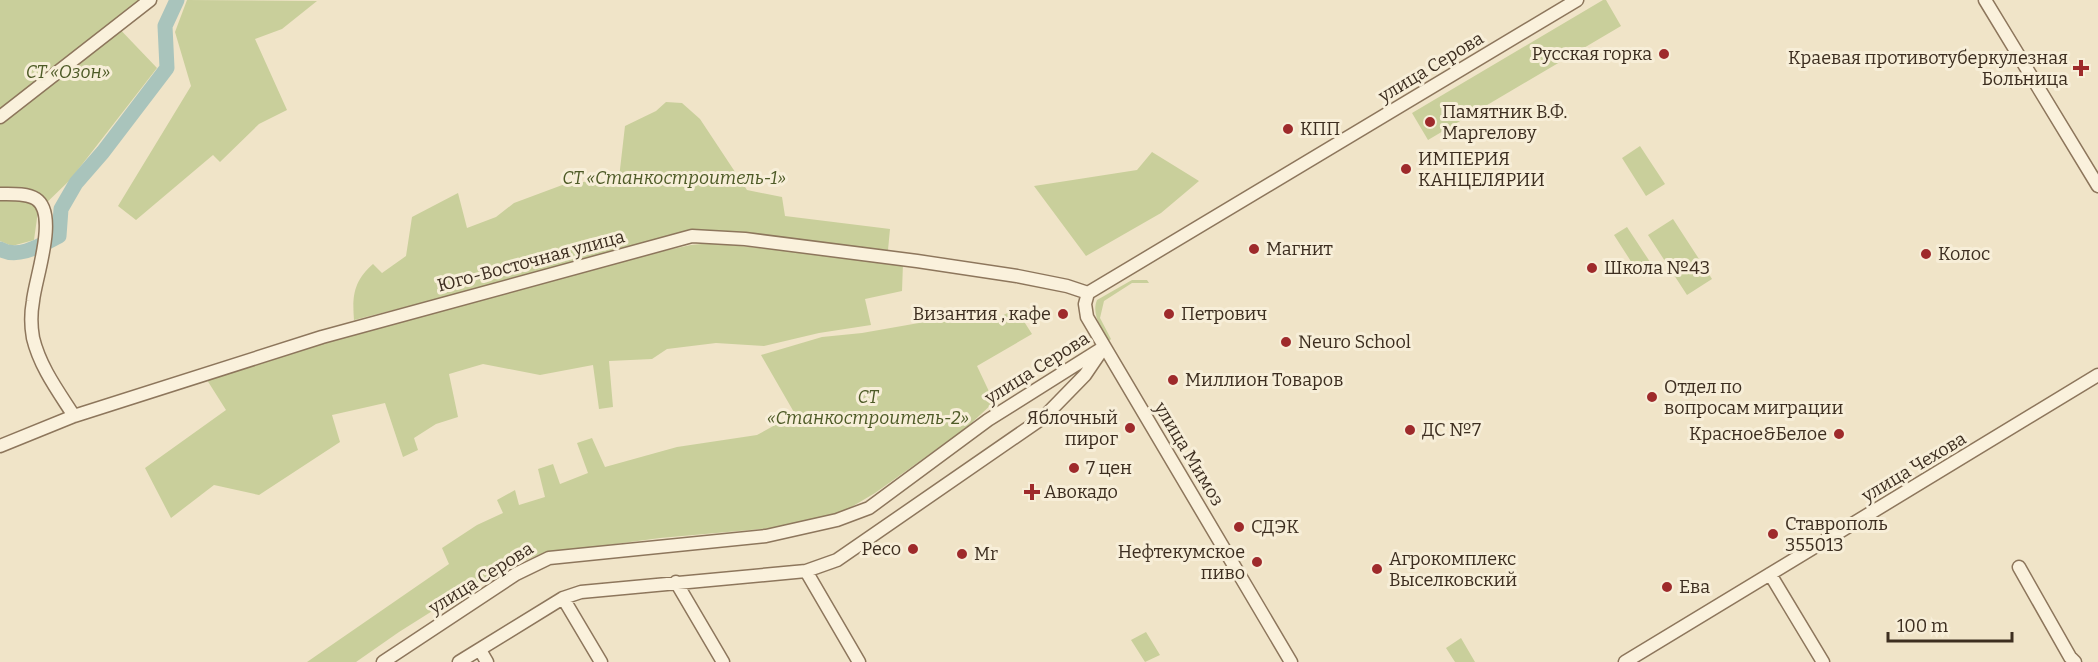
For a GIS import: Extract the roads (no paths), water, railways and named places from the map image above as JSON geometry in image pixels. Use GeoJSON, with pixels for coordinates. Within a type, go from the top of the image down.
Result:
{"type":"FeatureCollection","features":[{"type":"Feature","properties":{"kind":"street"},"geometry":{"type":"LineString","coordinates":[[0,117],[150,0]]}},
{"type":"Feature","properties":{"kind":"street","name":"улица Серова"},"geometry":{"type":"LineString","coordinates":[[1088,293],[1577,0]]}},
{"type":"Feature","properties":{"kind":"street"},"geometry":{"type":"LineString","coordinates":[[1985,0],[2097,183]]}},
{"type":"Feature","properties":{"kind":"street"},"geometry":{"type":"LineString","coordinates":[[0,194],[36,198],[42,205],[46,218],[46,236],[32,303],[33,336],[42,364],[74,416]]}},
{"type":"Feature","properties":{"kind":"street","name":"Юго-Восточная улица"},"geometry":{"type":"LineString","coordinates":[[0,447],[74,416],[322,337],[692,236],[745,239],[928,262],[1017,276],[1067,286],[1088,293]]}},
{"type":"Feature","properties":{"kind":"street","name":"улица Мимоз"},"geometry":{"type":"LineString","coordinates":[[1088,293],[1085,304],[1087,317],[1292,662]]}},
{"type":"Feature","properties":{"kind":"street","name":"улица Серова"},"geometry":{"type":"LineString","coordinates":[[459,662],[563,598],[581,592],[806,571],[837,560],[1044,417],[1085,375],[1104,347]]}},
{"type":"Feature","properties":{"kind":"street","name":"улица Серова"},"geometry":{"type":"LineString","coordinates":[[384,662],[516,574],[549,558],[766,536],[837,520],[869,508],[988,420],[1104,347]]}},
{"type":"Feature","properties":{"kind":"street","name":"улица Чехова"},"geometry":{"type":"LineString","coordinates":[[1625,662],[2098,375]]}},
{"type":"Feature","properties":{"kind":"street"},"geometry":{"type":"LineString","coordinates":[[2019,567],[2075,662]]}},
{"type":"Feature","properties":{"kind":"street"},"geometry":{"type":"LineString","coordinates":[[806,571],[860,662]]}},
{"type":"Feature","properties":{"kind":"street"},"geometry":{"type":"LineString","coordinates":[[1770,574],[1823,662]]}},
{"type":"Feature","properties":{"kind":"street"},"geometry":{"type":"LineString","coordinates":[[676,582],[723,662]]}},
{"type":"Feature","properties":{"kind":"street"},"geometry":{"type":"LineString","coordinates":[[563,598],[601,662]]}},
{"type":"Feature","properties":{"kind":"street"},"geometry":{"type":"LineString","coordinates":[[480,650],[487,662]]}},
{"type":"Feature","properties":{"kind":"waterway"},"geometry":{"type":"LineString","coordinates":[[0,249],[7,252],[22,252],[59,236],[61,209],[76,183],[103,152],[167,68],[165,26],[177,0]]}},
{"type":"Feature","properties":{"kind":"place","name":"Русская горка"},"geometry":{"type":"Point","coordinates":[1664,54]}},
{"type":"Feature","properties":{"kind":"place","name":"Краевая противотуберкулезная Больница"},"geometry":{"type":"Point","coordinates":[2081,68]}},
{"type":"Feature","properties":{"kind":"place","name":"Памятник В.Ф. Маргелову"},"geometry":{"type":"Point","coordinates":[1430,122]}},
{"type":"Feature","properties":{"kind":"place","name":"КПП"},"geometry":{"type":"Point","coordinates":[1288,129]}},
{"type":"Feature","properties":{"kind":"place","name":"ИМПЕРИЯ КАНЦЕЛЯРИИ"},"geometry":{"type":"Point","coordinates":[1406,169]}},
{"type":"Feature","properties":{"kind":"place","name":"Магнит"},"geometry":{"type":"Point","coordinates":[1254,249]}},
{"type":"Feature","properties":{"kind":"place","name":"Колос"},"geometry":{"type":"Point","coordinates":[1926,254]}},
{"type":"Feature","properties":{"kind":"place","name":"Школа №43"},"geometry":{"type":"Point","coordinates":[1592,268]}},
{"type":"Feature","properties":{"kind":"place","name":"Византия , кафе"},"geometry":{"type":"Point","coordinates":[1063,314]}},
{"type":"Feature","properties":{"kind":"place","name":"Петрович"},"geometry":{"type":"Point","coordinates":[1169,314]}},
{"type":"Feature","properties":{"kind":"place","name":"Neuro School"},"geometry":{"type":"Point","coordinates":[1286,342]}},
{"type":"Feature","properties":{"kind":"place","name":"Миллион Товаров"},"geometry":{"type":"Point","coordinates":[1173,380]}},
{"type":"Feature","properties":{"kind":"place","name":"Отдел по вопросам миграции"},"geometry":{"type":"Point","coordinates":[1652,397]}},
{"type":"Feature","properties":{"kind":"place","name":"Яблочный пирог"},"geometry":{"type":"Point","coordinates":[1130,428]}},
{"type":"Feature","properties":{"kind":"place","name":"ДС №7"},"geometry":{"type":"Point","coordinates":[1410,430]}},
{"type":"Feature","properties":{"kind":"place","name":"Красное&Белое"},"geometry":{"type":"Point","coordinates":[1839,434]}},
{"type":"Feature","properties":{"kind":"place","name":"7 цен"},"geometry":{"type":"Point","coordinates":[1074,468]}},
{"type":"Feature","properties":{"kind":"place","name":"Авокадо"},"geometry":{"type":"Point","coordinates":[1032,492]}},
{"type":"Feature","properties":{"kind":"place","name":"СДЭК"},"geometry":{"type":"Point","coordinates":[1239,527]}},
{"type":"Feature","properties":{"kind":"place","name":"Ставрополь 355013"},"geometry":{"type":"Point","coordinates":[1773,534]}},
{"type":"Feature","properties":{"kind":"place","name":"Ресо"},"geometry":{"type":"Point","coordinates":[913,549]}},
{"type":"Feature","properties":{"kind":"place","name":"Mr"},"geometry":{"type":"Point","coordinates":[962,554]}},
{"type":"Feature","properties":{"kind":"place","name":"Нефтекумское пиво"},"geometry":{"type":"Point","coordinates":[1257,562]}},
{"type":"Feature","properties":{"kind":"place","name":"Агрокомплекс Выселковский"},"geometry":{"type":"Point","coordinates":[1377,569]}},
{"type":"Feature","properties":{"kind":"place","name":"Ева"},"geometry":{"type":"Point","coordinates":[1667,587]}},
{"type":"Feature","properties":{"kind":"park label","name":"СТ «Озон»"},"geometry":{"type":"Point","coordinates":[68,72]}},
{"type":"Feature","properties":{"kind":"park label","name":"СТ «Станкостроитель-1»"},"geometry":{"type":"Point","coordinates":[674,178]}},
{"type":"Feature","properties":{"kind":"park label","name":"СТ «Станкостроитель-2»"},"geometry":{"type":"Point","coordinates":[868,407]}}]}
